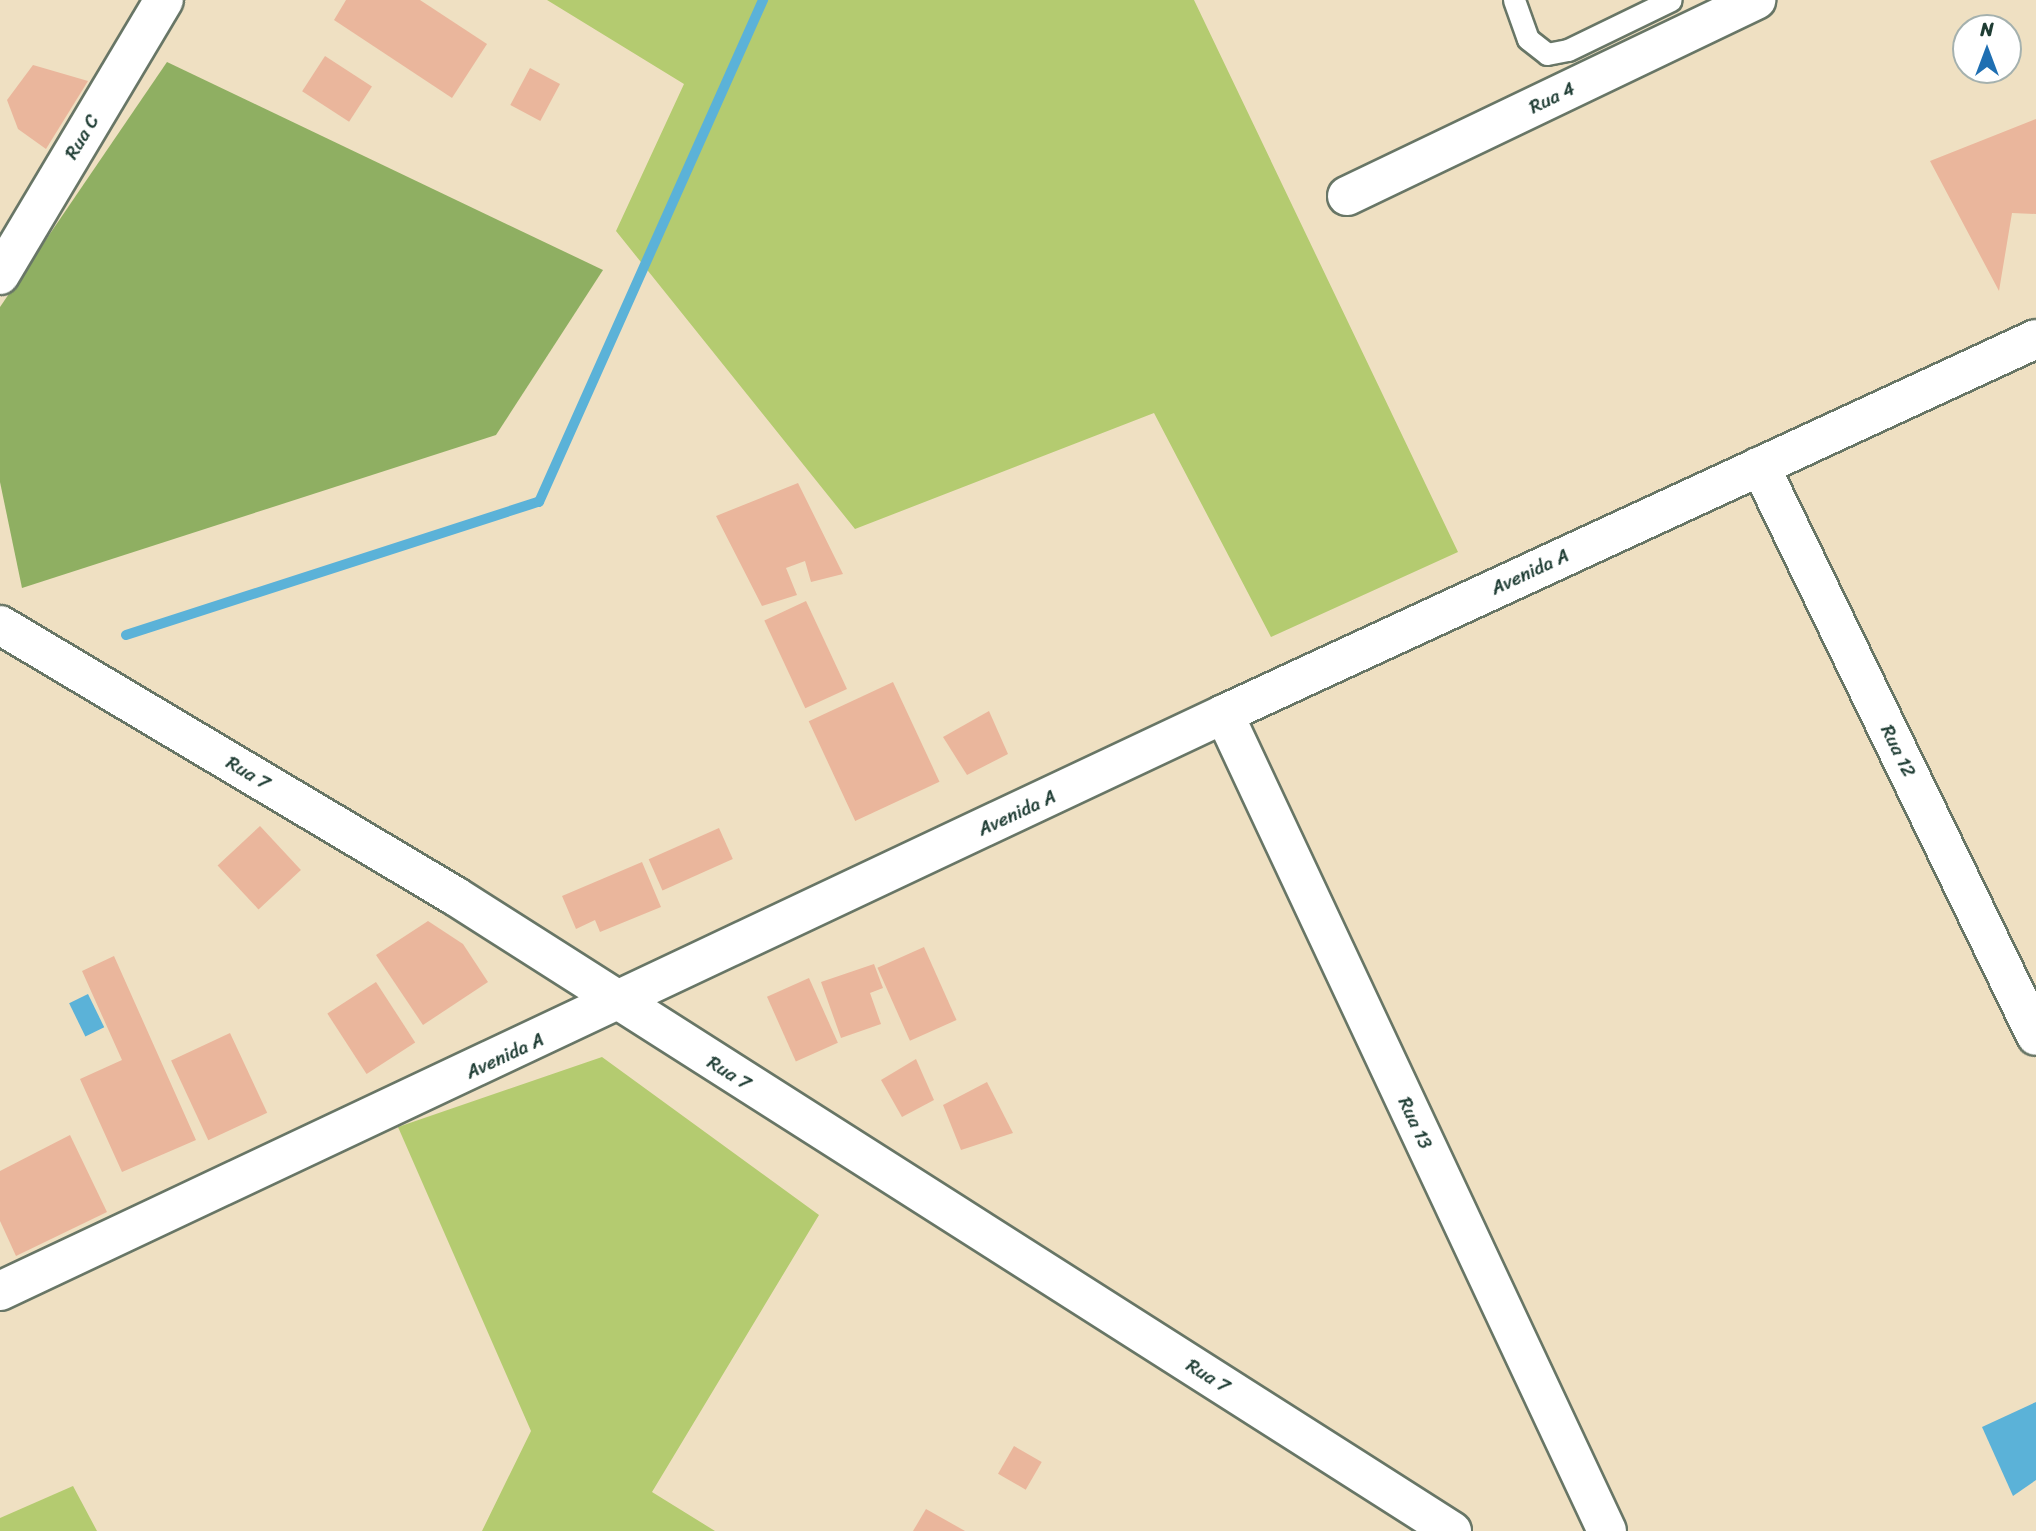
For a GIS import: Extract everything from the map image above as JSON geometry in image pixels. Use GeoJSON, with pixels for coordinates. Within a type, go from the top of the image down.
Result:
{"type":"FeatureCollection","features":[{"type":"Feature","properties":{"kind":"street","name":"Rua C"},"geometry":{"type":"LineString","coordinates":[[0,275],[164,0]]}},
{"type":"Feature","properties":{"kind":"street","name":"Rua 4"},"geometry":{"type":"LineString","coordinates":[[1347,196],[1757,0]]}},
{"type":"Feature","properties":{"kind":"street","name":"Avenida A"},"geometry":{"type":"LineString","coordinates":[[0,1291],[618,1003],[1224,714],[2036,339]]}},
{"type":"Feature","properties":{"kind":"street","name":"Rua 12"},"geometry":{"type":"LineString","coordinates":[[1760,466],[2036,1036]]}},
{"type":"Feature","properties":{"kind":"street","name":"Rua 7"},"geometry":{"type":"LineString","coordinates":[[0,625],[454,896],[618,1003],[1452,1531]]}},
{"type":"Feature","properties":{"kind":"street","name":"Rua 13"},"geometry":{"type":"LineString","coordinates":[[1224,714],[1607,1531]]}},
{"type":"Feature","properties":{"kind":"lane"},"geometry":{"type":"LineString","coordinates":[[1514,0],[1532,46],[1547,54],[1568,50],[1671,0]]}},
{"type":"Feature","properties":{"kind":"green space"},"geometry":{"type":"Polygon","coordinates":[[[547,0],[1194,0],[1458,552],[1271,637],[1154,413],[855,529],[616,231],[684,84],[547,0]]]}},
{"type":"Feature","properties":{"kind":"green space"},"geometry":{"type":"Polygon","coordinates":[[[167,62],[603,270],[496,435],[22,588],[0,482],[0,307],[167,62]]]}},
{"type":"Feature","properties":{"kind":"green space"},"geometry":{"type":"Polygon","coordinates":[[[602,1057],[819,1215],[652,1492],[715,1531],[482,1531],[531,1431],[398,1127],[602,1057]]]}},
{"type":"Feature","properties":{"kind":"green space"},"geometry":{"type":"Polygon","coordinates":[[[73,1486],[97,1531],[0,1531],[0,1518],[73,1486]]]}},
{"type":"Feature","properties":{"kind":"water"},"geometry":{"type":"Polygon","coordinates":[[[88,994],[104,1027],[85,1036],[69,1003],[88,994]]]}},
{"type":"Feature","properties":{"kind":"water"},"geometry":{"type":"Polygon","coordinates":[[[2036,1402],[2036,1480],[2013,1496],[1982,1427],[2036,1402]]]}},
{"type":"Feature","properties":{"kind":"building"},"geometry":{"type":"Polygon","coordinates":[[[346,0],[420,0],[487,44],[452,98],[334,20],[346,0]]]}},
{"type":"Feature","properties":{"kind":"building"},"geometry":{"type":"Polygon","coordinates":[[[325,56],[372,86],[349,122],[302,91],[325,56]]]}},
{"type":"Feature","properties":{"kind":"building"},"geometry":{"type":"Polygon","coordinates":[[[33,65],[88,81],[46,149],[18,129],[7,100],[33,65]]]}},
{"type":"Feature","properties":{"kind":"building"},"geometry":{"type":"Polygon","coordinates":[[[530,68],[560,84],[540,121],[510,105],[530,68]]]}},
{"type":"Feature","properties":{"kind":"building"},"geometry":{"type":"Polygon","coordinates":[[[2036,119],[2036,214],[2012,213],[1999,291],[1930,161],[2036,119]]]}},
{"type":"Feature","properties":{"kind":"building"},"geometry":{"type":"Polygon","coordinates":[[[798,483],[843,574],[811,582],[805,561],[786,568],[797,595],[762,606],[716,516],[798,483]]]}},
{"type":"Feature","properties":{"kind":"building"},"geometry":{"type":"Polygon","coordinates":[[[806,601],[847,689],[805,708],[764,620],[806,601]]]}},
{"type":"Feature","properties":{"kind":"building"},"geometry":{"type":"Polygon","coordinates":[[[893,682],[939,782],[855,821],[809,721],[893,682]]]}},
{"type":"Feature","properties":{"kind":"building"},"geometry":{"type":"Polygon","coordinates":[[[989,711],[1008,754],[967,775],[943,737],[989,711]]]}},
{"type":"Feature","properties":{"kind":"building"},"geometry":{"type":"Polygon","coordinates":[[[260,826],[301,870],[259,909],[218,866],[260,826]]]}},
{"type":"Feature","properties":{"kind":"building"},"geometry":{"type":"Polygon","coordinates":[[[719,828],[733,859],[662,890],[649,859],[719,828]]]}},
{"type":"Feature","properties":{"kind":"building"},"geometry":{"type":"Polygon","coordinates":[[[642,862],[661,907],[600,932],[595,920],[576,929],[562,896],[642,862]]]}},
{"type":"Feature","properties":{"kind":"building"},"geometry":{"type":"Polygon","coordinates":[[[428,921],[463,944],[488,982],[423,1025],[376,955],[428,921]]]}},
{"type":"Feature","properties":{"kind":"building"},"geometry":{"type":"Polygon","coordinates":[[[924,947],[957,1020],[910,1041],[877,968],[924,947]]]}},
{"type":"Feature","properties":{"kind":"building"},"geometry":{"type":"Polygon","coordinates":[[[114,956],[196,1140],[122,1172],[80,1079],[122,1060],[82,971],[114,956]]]}},
{"type":"Feature","properties":{"kind":"building"},"geometry":{"type":"Polygon","coordinates":[[[874,964],[883,988],[870,993],[881,1024],[841,1038],[821,982],[874,964]]]}},
{"type":"Feature","properties":{"kind":"building"},"geometry":{"type":"Polygon","coordinates":[[[809,978],[838,1043],[796,1062],[767,997],[809,978]]]}},
{"type":"Feature","properties":{"kind":"building"},"geometry":{"type":"Polygon","coordinates":[[[376,982],[415,1042],[367,1074],[327,1014],[376,982]]]}},
{"type":"Feature","properties":{"kind":"building"},"geometry":{"type":"Polygon","coordinates":[[[230,1033],[267,1113],[208,1140],[171,1060],[230,1033]]]}},
{"type":"Feature","properties":{"kind":"building"},"geometry":{"type":"Polygon","coordinates":[[[916,1059],[934,1100],[902,1117],[881,1080],[916,1059]]]}},
{"type":"Feature","properties":{"kind":"building"},"geometry":{"type":"Polygon","coordinates":[[[987,1082],[1013,1133],[961,1150],[943,1105],[987,1082]]]}},
{"type":"Feature","properties":{"kind":"building"},"geometry":{"type":"Polygon","coordinates":[[[70,1135],[107,1212],[16,1256],[0,1221],[0,1171],[70,1135]]]}},
{"type":"Feature","properties":{"kind":"building"},"geometry":{"type":"Polygon","coordinates":[[[1014,1446],[1042,1462],[1026,1490],[998,1474],[1014,1446]]]}},
{"type":"Feature","properties":{"kind":"building"},"geometry":{"type":"Polygon","coordinates":[[[926,1509],[965,1531],[913,1531],[926,1509]]]}},
{"type":"Feature","properties":{"kind":"waterway"},"geometry":{"type":"LineString","coordinates":[[126,635],[539,502],[763,0]]}}]}
